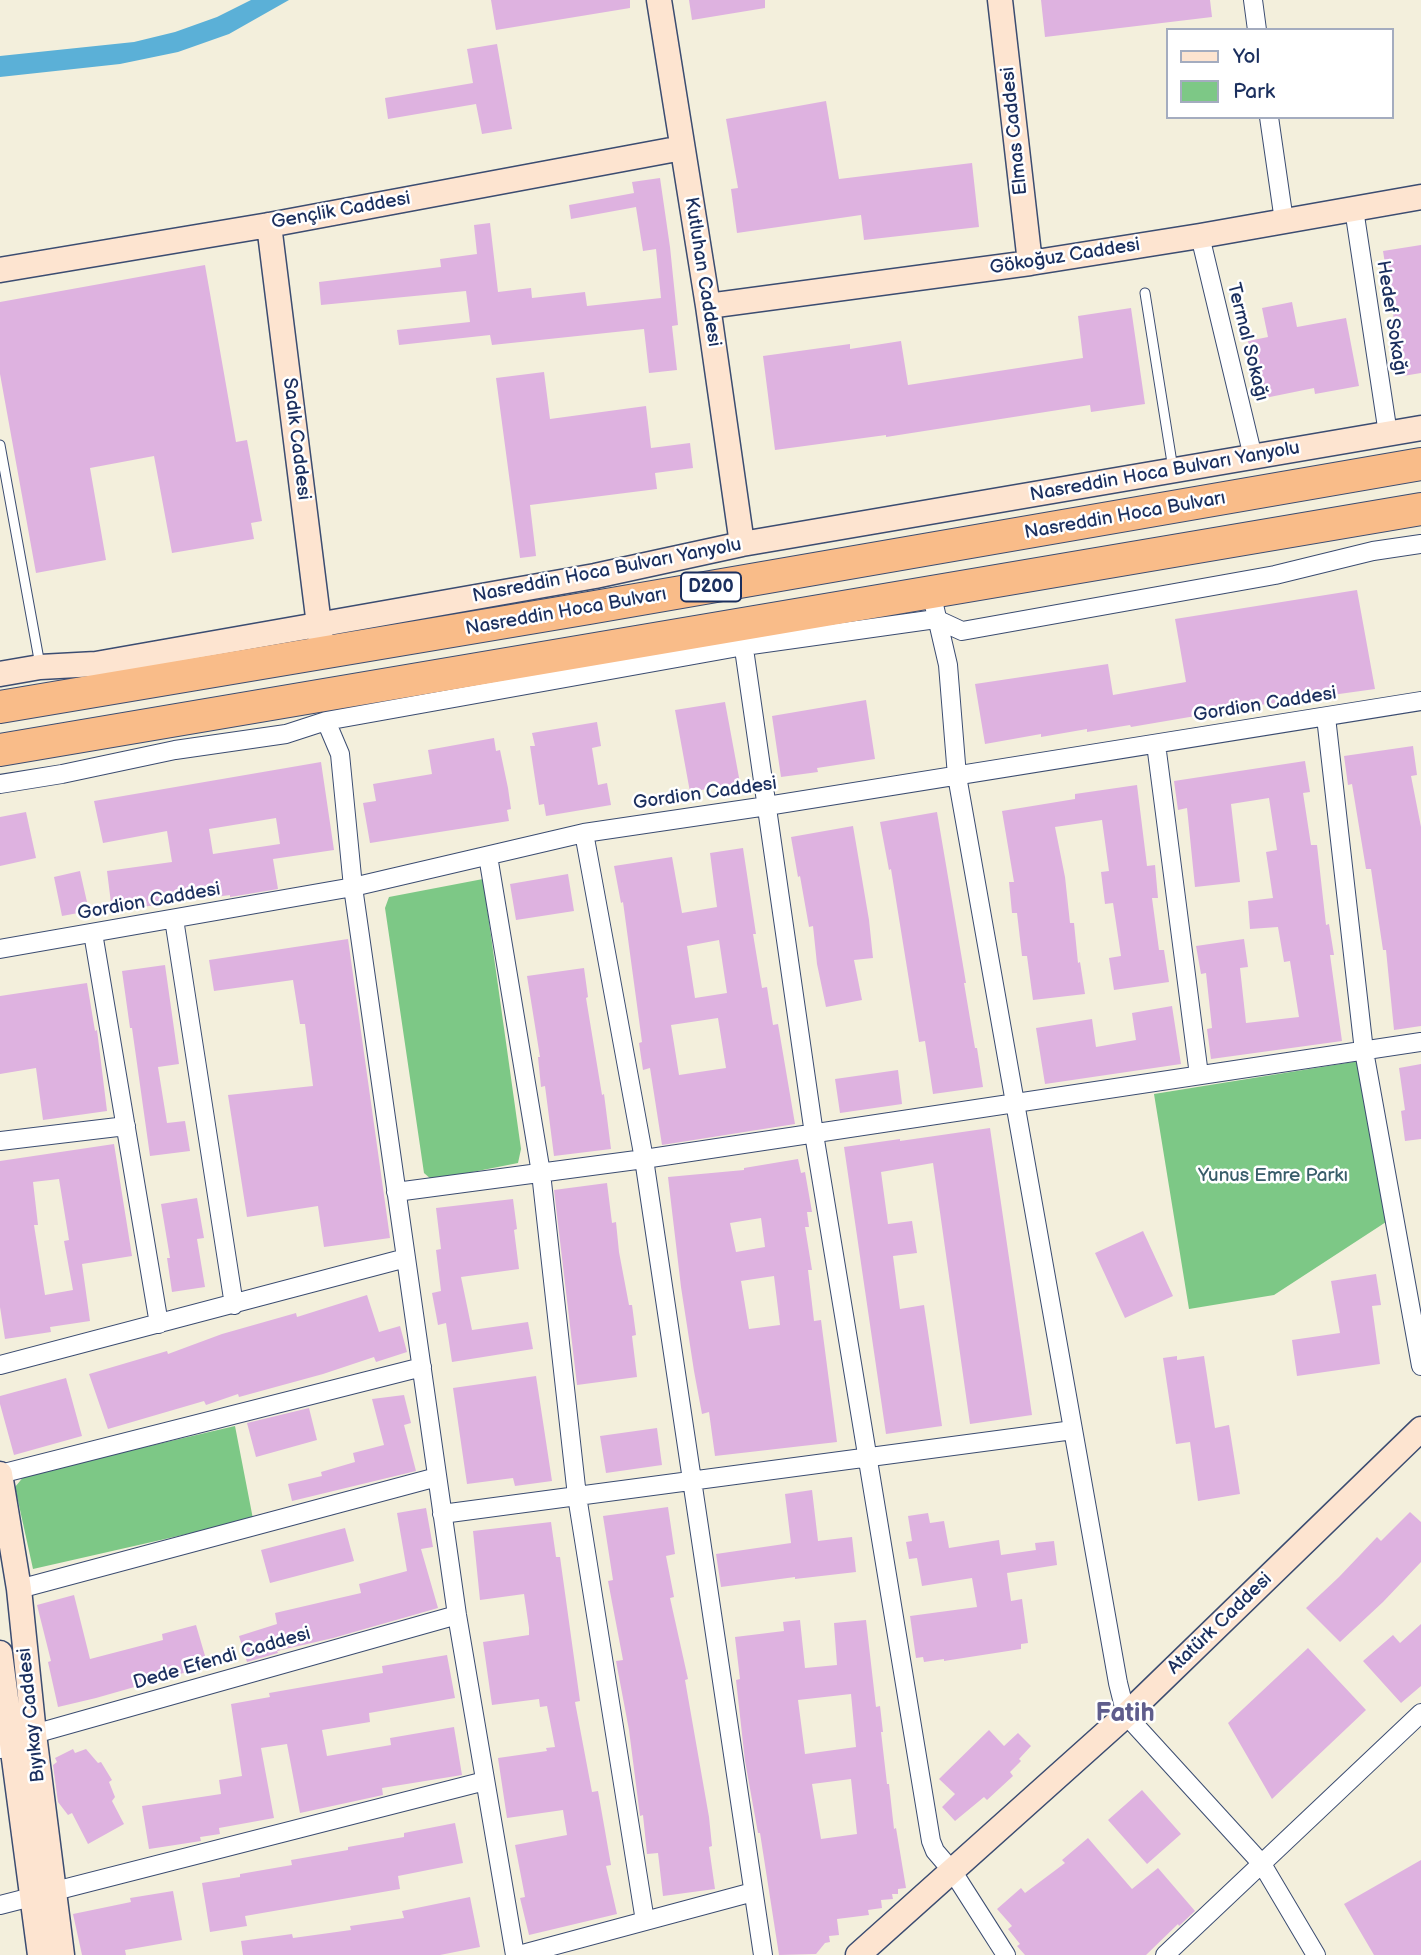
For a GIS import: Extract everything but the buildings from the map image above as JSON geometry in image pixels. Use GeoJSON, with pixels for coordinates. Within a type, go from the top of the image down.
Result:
{"type":"FeatureCollection","features":[{"type":"Feature","properties":{"kind":"highway","name":"Nasreddin Hoca Bulvarı"},"geometry":{"type":"LineString","coordinates":[[0,707],[321,639],[1421,464]]}},
{"type":"Feature","properties":{"kind":"highway","name":"Nasreddin Hoca Bulvarı"},"geometry":{"type":"LineString","coordinates":[[0,750],[933,605],[1421,509]]}},
{"type":"Feature","properties":{"kind":"street","name":"Kutluhan Caddesi"},"geometry":{"type":"LineString","coordinates":[[659,0],[708,306],[742,544]]}},
{"type":"Feature","properties":{"kind":"street","name":"Elmas Caddesi"},"geometry":{"type":"LineString","coordinates":[[1000,0],[1030,263]]}},
{"type":"Feature","properties":{"kind":"street"},"geometry":{"type":"LineString","coordinates":[[1253,0],[1257,28]]}},
{"type":"Feature","properties":{"kind":"street"},"geometry":{"type":"LineString","coordinates":[[1269,119],[1284,222]]}},
{"type":"Feature","properties":{"kind":"street","name":"Gençlik Caddesi"},"geometry":{"type":"LineString","coordinates":[[0,270],[269,225],[682,148]]}},
{"type":"Feature","properties":{"kind":"street","name":"Gökoğuz Caddesi"},"geometry":{"type":"LineString","coordinates":[[708,306],[1030,263],[1421,197]]}},
{"type":"Feature","properties":{"kind":"street","name":"Hedef Sokağı"},"geometry":{"type":"LineString","coordinates":[[1354,209],[1388,434]]}},
{"type":"Feature","properties":{"kind":"street","name":"Sadık Caddesi"},"geometry":{"type":"LineString","coordinates":[[269,225],[321,639]]}},
{"type":"Feature","properties":{"kind":"street","name":"Termal Sokağı"},"geometry":{"type":"LineString","coordinates":[[1200,236],[1253,457]]}},
{"type":"Feature","properties":{"kind":"street","name":"Nasreddin Hoca Bulvarı Yanyolu"},"geometry":{"type":"LineString","coordinates":[[0,674],[40,667],[96,664],[321,639],[742,544],[1421,428]]}},
{"type":"Feature","properties":{"kind":"street"},"geometry":{"type":"LineString","coordinates":[[933,605],[962,631],[1275,575],[1373,551],[1421,544]]}},
{"type":"Feature","properties":{"kind":"street"},"geometry":{"type":"LineString","coordinates":[[933,605],[948,665],[957,776],[1118,1683],[1126,1715],[1262,1864],[1317,1955]]}},
{"type":"Feature","properties":{"kind":"street"},"geometry":{"type":"LineString","coordinates":[[0,784],[175,750],[286,734],[326,721],[742,635],[814,1133],[931,1841],[935,1851],[953,1872],[1006,1955]]}},
{"type":"Feature","properties":{"kind":"street","name":"Gordion Caddesi"},"geometry":{"type":"LineString","coordinates":[[0,949],[353,887],[584,833],[767,807],[1421,701]]}},
{"type":"Feature","properties":{"kind":"street"},"geometry":{"type":"LineString","coordinates":[[1325,717],[1364,1051],[1421,1366]]}},
{"type":"Feature","properties":{"kind":"street"},"geometry":{"type":"LineString","coordinates":[[326,721],[340,754],[353,887],[442,1514],[485,1781],[517,1955],[753,1892]]}},
{"type":"Feature","properties":{"kind":"street"},"geometry":{"type":"LineString","coordinates":[[1156,744],[1199,1076]]}},
{"type":"Feature","properties":{"kind":"street"},"geometry":{"type":"LineString","coordinates":[[584,833],[644,1159],[763,1955]]}},
{"type":"Feature","properties":{"kind":"street"},"geometry":{"type":"LineString","coordinates":[[488,856],[541,1174],[578,1496],[645,1921]]}},
{"type":"Feature","properties":{"kind":"street"},"geometry":{"type":"LineString","coordinates":[[174,919],[234,1305]]}},
{"type":"Feature","properties":{"kind":"street"},"geometry":{"type":"LineString","coordinates":[[93,933],[159,1324]]}},
{"type":"Feature","properties":{"kind":"street"},"geometry":{"type":"LineString","coordinates":[[396,1192],[644,1159],[1421,1042]]}},
{"type":"Feature","properties":{"kind":"street"},"geometry":{"type":"LineString","coordinates":[[0,1140],[126,1126]]}},
{"type":"Feature","properties":{"kind":"street"},"geometry":{"type":"LineString","coordinates":[[0,1365],[406,1258]]}},
{"type":"Feature","properties":{"kind":"street"},"geometry":{"type":"LineString","coordinates":[[0,1474],[422,1367]]}},
{"type":"Feature","properties":{"kind":"street","name":"Atatürk Caddesi"},"geometry":{"type":"LineString","coordinates":[[858,1955],[1126,1715],[1421,1429]]}},
{"type":"Feature","properties":{"kind":"street"},"geometry":{"type":"LineString","coordinates":[[442,1514],[1073,1430]]}},
{"type":"Feature","properties":{"kind":"street","name":"Bıyıkay Caddesi"},"geometry":{"type":"LineString","coordinates":[[0,1474],[19,1589],[16,1743]]}},
{"type":"Feature","properties":{"kind":"street"},"geometry":{"type":"LineString","coordinates":[[19,1589],[437,1477]]}},
{"type":"Feature","properties":{"kind":"street","name":"Dede Efendi Caddesi"},"geometry":{"type":"LineString","coordinates":[[16,1743],[457,1615]]}},
{"type":"Feature","properties":{"kind":"street","name":"Bıyıkay Caddesi"},"geometry":{"type":"LineString","coordinates":[[0,1653],[44,1895],[62,1955]]}},
{"type":"Feature","properties":{"kind":"street"},"geometry":{"type":"LineString","coordinates":[[1165,1955],[1420,1716]]}},
{"type":"Feature","properties":{"kind":"street"},"geometry":{"type":"LineString","coordinates":[[0,1905],[485,1781]]}},
{"type":"Feature","properties":{"kind":"street","name":"Bıyıkay Caddesi"},"geometry":{"type":"LineString","coordinates":[[40,1955],[44,1895]]}},
{"type":"Feature","properties":{"kind":"lane"},"geometry":{"type":"LineString","coordinates":[[1145,293],[1174,471]]}},
{"type":"Feature","properties":{"kind":"lane"},"geometry":{"type":"LineString","coordinates":[[0,445],[40,667]]}},
{"type":"Feature","properties":{"kind":"green space"},"geometry":{"type":"Polygon","coordinates":[[[483,879],[521,1149],[518,1163],[432,1180],[424,1173],[385,908],[389,897],[483,879]]]}},
{"type":"Feature","properties":{"kind":"green space","name":"Yunus Emre Parkı"},"geometry":{"type":"Polygon","coordinates":[[[1359,1061],[1386,1222],[1274,1295],[1189,1309],[1154,1094],[1359,1061]]]}},
{"type":"Feature","properties":{"kind":"green space"},"geometry":{"type":"Polygon","coordinates":[[[235,1426],[253,1519],[33,1569],[15,1487],[25,1475],[235,1426]]]}},
{"type":"Feature","properties":{"kind":"water"},"geometry":{"type":"Polygon","coordinates":[[[251,0],[289,0],[229,34],[178,52],[120,64],[0,77],[0,56],[134,42],[175,32],[217,17],[251,0]]]}},
{"type":"Feature","properties":{"kind":"district","name":"Fatih"},"geometry":{"type":"Point","coordinates":[1125,1714]}}]}
